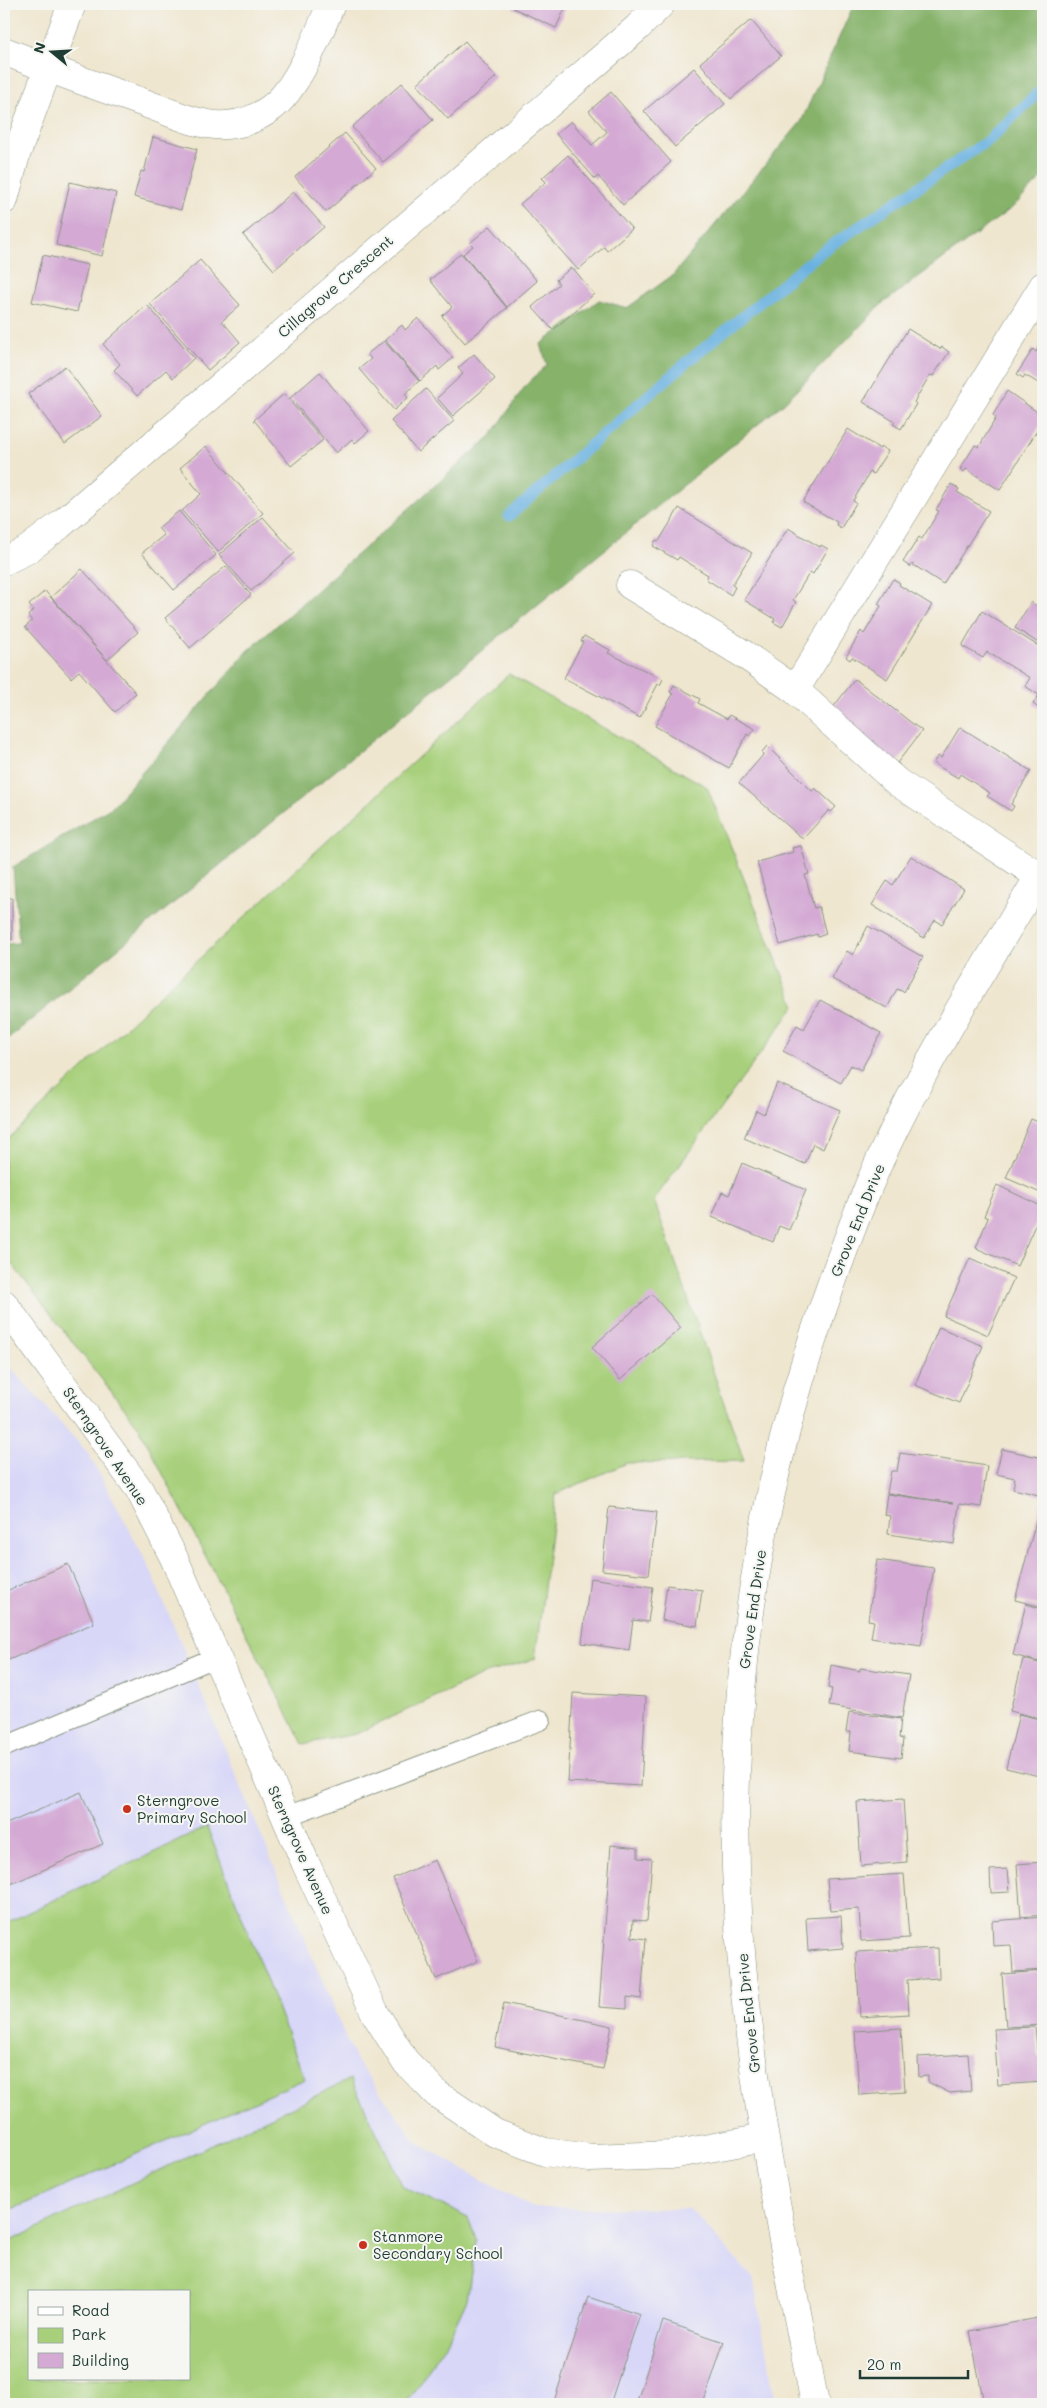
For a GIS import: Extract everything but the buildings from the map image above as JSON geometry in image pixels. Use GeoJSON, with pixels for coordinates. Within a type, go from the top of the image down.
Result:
{"type":"FeatureCollection","features":[{"type":"Feature","properties":{"kind":"street"},"geometry":{"type":"LineString","coordinates":[[4,200],[16,155],[46,68],[72,4]]}},
{"type":"Feature","properties":{"kind":"street"},"geometry":{"type":"LineString","coordinates":[[4,51],[46,68],[204,123],[225,125],[250,121],[272,107],[289,89],[319,34],[331,4]]}},
{"type":"Feature","properties":{"kind":"street","name":"Cillagrove Crescent"},"geometry":{"type":"LineString","coordinates":[[4,561],[27,550],[60,525],[637,28],[661,4]]}},
{"type":"Feature","properties":{"kind":"street"},"geometry":{"type":"LineString","coordinates":[[795,690],[1043,286]]}},
{"type":"Feature","properties":{"kind":"street"},"geometry":{"type":"LineString","coordinates":[[630,585],[746,655],[795,690],[897,782],[1041,873]]}},
{"type":"Feature","properties":{"kind":"street","name":"Grove End Drive"},"geometry":{"type":"LineString","coordinates":[[815,2404],[764,2138],[753,2065],[738,1909],[736,1833],[739,1704],[750,1602],[772,1487],[806,1354],[847,1241],[893,1132],[968,992],[1041,873]]}},
{"type":"Feature","properties":{"kind":"street","name":"Sterngrove Avenue"},"geometry":{"type":"LineString","coordinates":[[4,1304],[138,1488],[174,1558],[285,1817],[376,2015],[405,2061],[437,2094],[459,2110],[495,2133],[536,2149],[590,2158],[671,2155],[764,2138]]}},
{"type":"Feature","properties":{"kind":"lane"},"geometry":{"type":"LineString","coordinates":[[4,1747],[216,1656]]}},
{"type":"Feature","properties":{"kind":"lane"},"geometry":{"type":"LineString","coordinates":[[285,1817],[541,1720]]}},
{"type":"Feature","properties":{"kind":"shaded area"},"geometry":{"type":"Polygon","coordinates":[[[4,1361],[88,1453],[147,1562],[354,2057],[417,2143],[533,2208],[690,2209],[753,2278],[776,2404],[4,2404],[4,1361]]]}},
{"type":"Feature","properties":{"kind":"green space"},"geometry":{"type":"Polygon","coordinates":[[[854,4],[1043,4],[1043,177],[1013,207],[882,304],[784,403],[4,1042],[4,944],[19,943],[13,867],[112,807],[248,651],[491,436],[526,385],[547,365],[541,344],[599,300],[627,308],[673,275],[801,122],[854,4]]]}},
{"type":"Feature","properties":{"kind":"green space"},"geometry":{"type":"Polygon","coordinates":[[[509,674],[707,787],[795,1006],[654,1200],[744,1461],[627,1463],[556,1494],[535,1659],[486,1673],[356,1734],[303,1744],[138,1426],[4,1254],[4,1143],[176,980],[509,674]]]}},
{"type":"Feature","properties":{"kind":"green space"},"geometry":{"type":"Polygon","coordinates":[[[207,1827],[305,2079],[4,2213],[4,1924],[207,1827]]]}},
{"type":"Feature","properties":{"kind":"green space"},"geometry":{"type":"Polygon","coordinates":[[[351,2079],[403,2187],[468,2217],[476,2240],[467,2299],[445,2346],[405,2404],[4,2404],[4,2244],[351,2079]]]}},
{"type":"Feature","properties":{"kind":"waterway"},"geometry":{"type":"LineString","coordinates":[[509,516],[687,362],[824,250],[989,140],[1043,88]]}},
{"type":"Feature","properties":{"kind":"place","name":"Sterngrove Primary School"},"geometry":{"type":"Point","coordinates":[127,1809]}},
{"type":"Feature","properties":{"kind":"place","name":"Stanmore Secondary School"},"geometry":{"type":"Point","coordinates":[363,2245]}}]}
